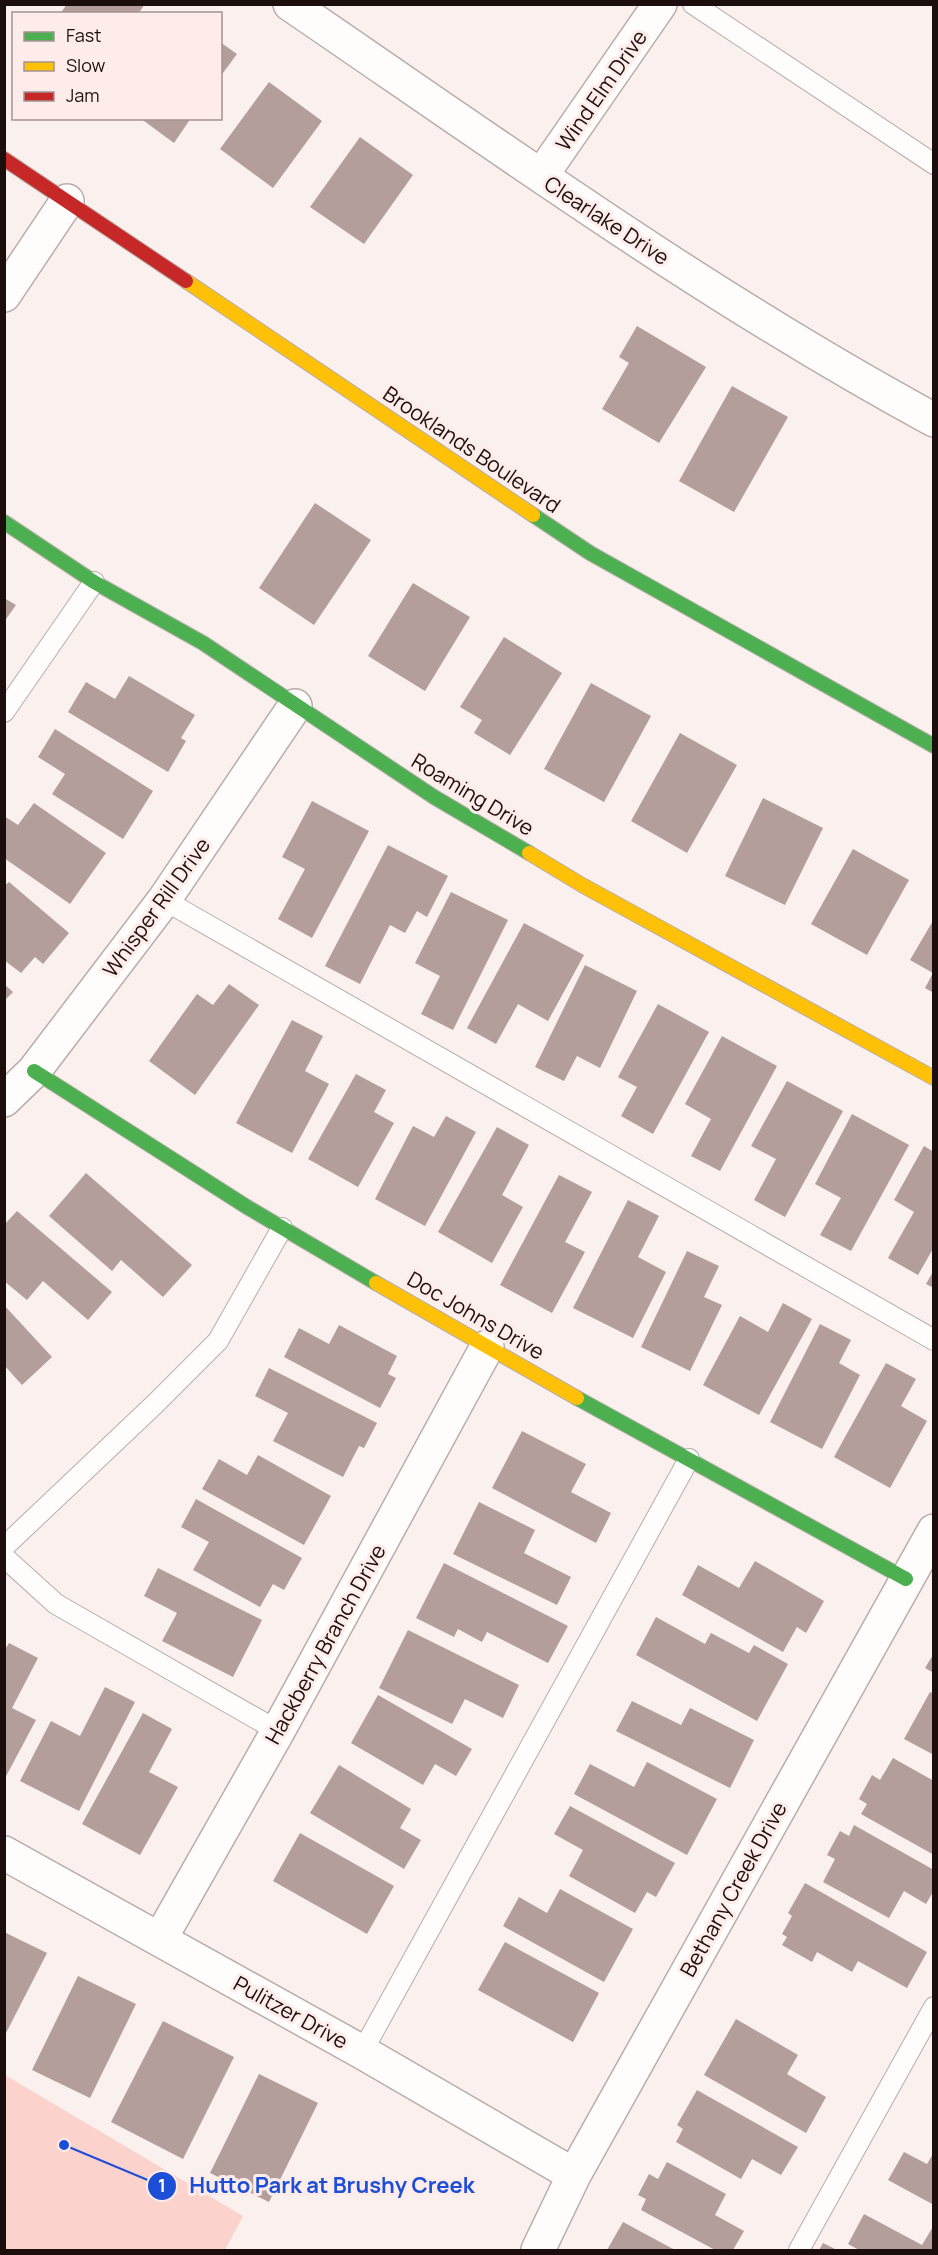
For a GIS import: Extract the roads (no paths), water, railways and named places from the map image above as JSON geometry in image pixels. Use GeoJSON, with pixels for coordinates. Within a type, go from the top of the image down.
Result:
{"type":"FeatureCollection","features":[{"type":"Feature","properties":{"kind":"street","name":"Clearlake Drive"},"geometry":{"type":"LineString","coordinates":[[290,4],[541,176],[754,315],[933,420]]}},
{"type":"Feature","properties":{"kind":"street","name":"Wind Elm Drive"},"geometry":{"type":"LineString","coordinates":[[541,176],[660,4]]}},
{"type":"Feature","properties":{"kind":"street","name":"Brooklands Boulevard"},"geometry":{"type":"LineString","coordinates":[[4,159],[590,553],[933,746]]}},
{"type":"Feature","properties":{"kind":"street"},"geometry":{"type":"LineString","coordinates":[[4,295],[67,201]]}},
{"type":"Feature","properties":{"kind":"street","name":"Roaming Drive"},"geometry":{"type":"LineString","coordinates":[[4,522],[94,582],[202,643],[434,797],[582,885],[841,1025],[933,1078]]}},
{"type":"Feature","properties":{"kind":"street","name":"Whisper Rill Drive"},"geometry":{"type":"LineString","coordinates":[[4,1100],[34,1071],[164,900],[295,705]]}},
{"type":"Feature","properties":{"kind":"street","name":"Doc Johns Drive"},"geometry":{"type":"LineString","coordinates":[[34,1071],[282,1228],[488,1347],[906,1579]]}},
{"type":"Feature","properties":{"kind":"street","name":"Hackberry Branch Drive"},"geometry":{"type":"LineString","coordinates":[[160,1939],[278,1731],[488,1347]]}},
{"type":"Feature","properties":{"kind":"street","name":"Bethany Creek Drive"},"geometry":{"type":"LineString","coordinates":[[538,2250],[574,2175],[933,1531]]}},
{"type":"Feature","properties":{"kind":"street","name":"Pulitzer Drive"},"geometry":{"type":"LineString","coordinates":[[4,1853],[362,2052],[574,2175]]}},
{"type":"Feature","properties":{"kind":"lane"},"geometry":{"type":"LineString","coordinates":[[693,4],[933,164]]}},
{"type":"Feature","properties":{"kind":"lane"},"geometry":{"type":"LineString","coordinates":[[4,712],[94,582]]}},
{"type":"Feature","properties":{"kind":"lane"},"geometry":{"type":"LineString","coordinates":[[164,900],[933,1340]]}},
{"type":"Feature","properties":{"kind":"lane"},"geometry":{"type":"LineString","coordinates":[[4,1547],[218,1341],[282,1228]]}},
{"type":"Feature","properties":{"kind":"lane"},"geometry":{"type":"LineString","coordinates":[[362,2052],[688,1459]]}},
{"type":"Feature","properties":{"kind":"lane"},"geometry":{"type":"LineString","coordinates":[[4,1557],[56,1604],[278,1731]]}},
{"type":"Feature","properties":{"kind":"lane"},"geometry":{"type":"LineString","coordinates":[[799,2250],[933,2007]]}},
{"type":"Feature","properties":{"kind":"place","name":"Hutto Park at Brushy Creek"},"geometry":{"type":"Point","coordinates":[64,2145]}}]}
